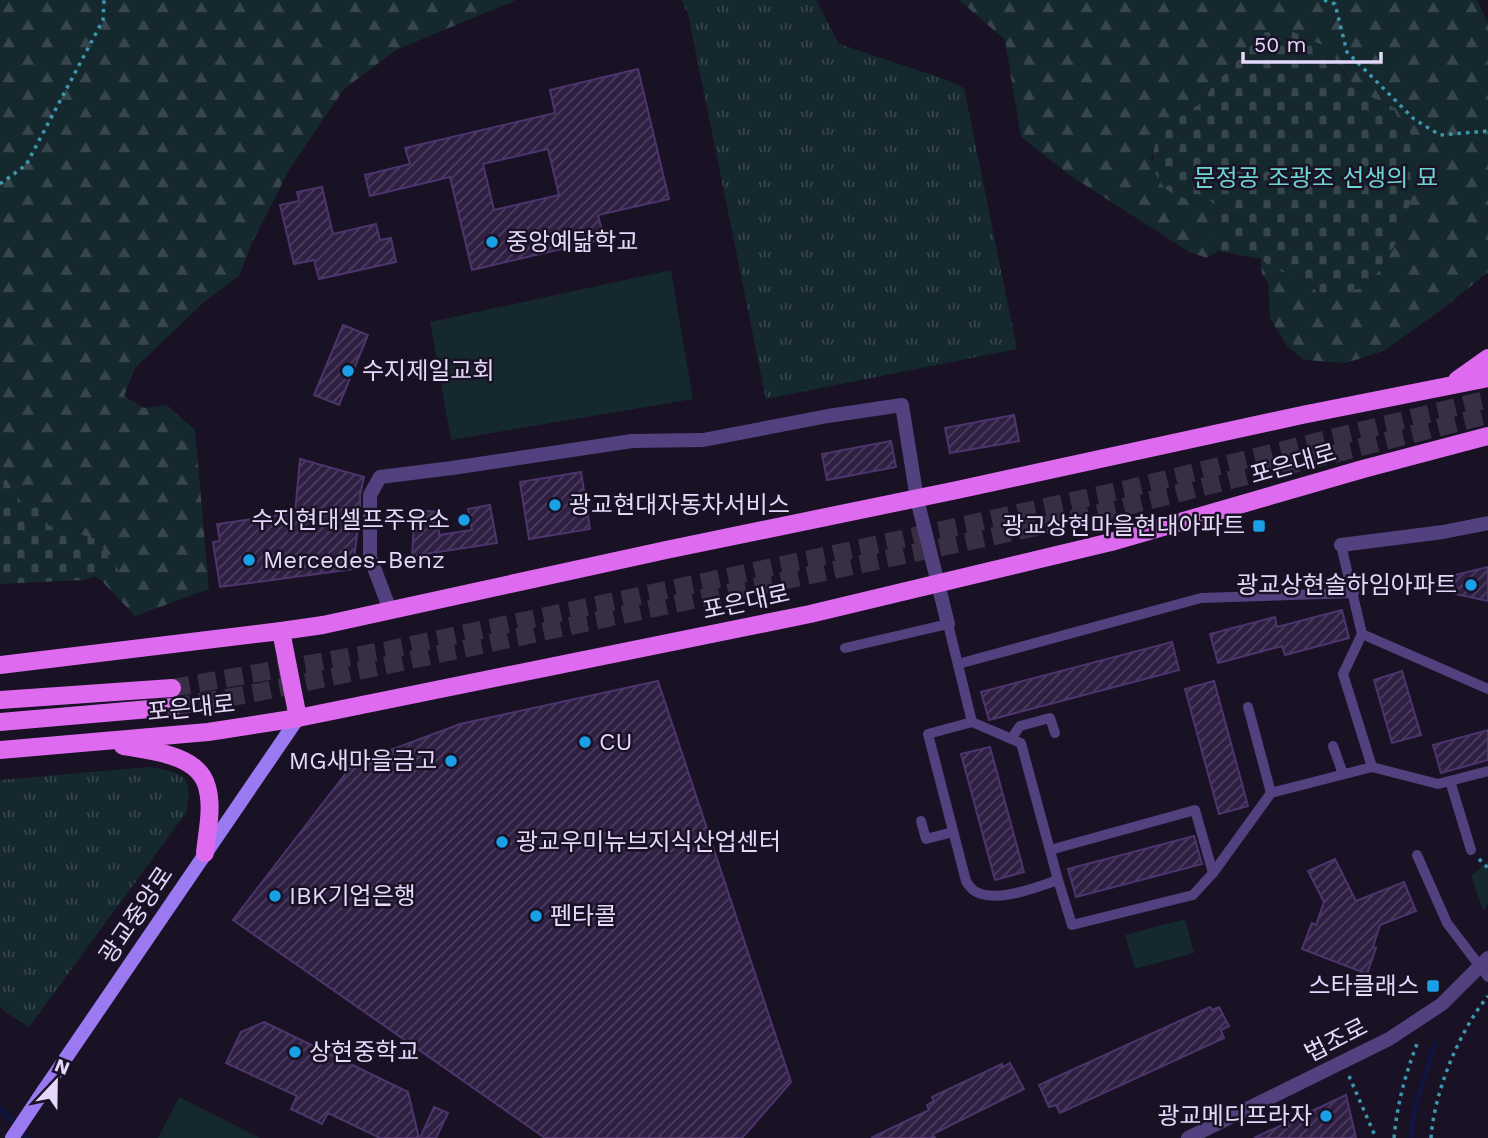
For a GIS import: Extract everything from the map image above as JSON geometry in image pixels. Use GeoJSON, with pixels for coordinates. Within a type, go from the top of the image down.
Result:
{"type":"FeatureCollection","features":[{"type":"Feature","properties":{"kind":"main road"},"geometry":{"type":"LineString","coordinates":[[1450,386],[1488,358]]}},
{"type":"Feature","properties":{"kind":"main road","name":"포은대로"},"geometry":{"type":"LineString","coordinates":[[0,665],[323,625],[1302,415],[1488,378]]}},
{"type":"Feature","properties":{"kind":"main road","name":"포은대로"},"geometry":{"type":"LineString","coordinates":[[0,750],[208,732],[298,718],[810,614],[1111,541],[1488,436]]}},
{"type":"Feature","properties":{"kind":"main road"},"geometry":{"type":"LineString","coordinates":[[1462,443],[1488,448]]}},
{"type":"Feature","properties":{"kind":"main road"},"geometry":{"type":"LineString","coordinates":[[281,631],[298,718]]}},
{"type":"Feature","properties":{"kind":"main road","name":"포은대로"},"geometry":{"type":"LineString","coordinates":[[0,700],[172,688]]}},
{"type":"Feature","properties":{"kind":"main road","name":"포은대로"},"geometry":{"type":"LineString","coordinates":[[0,722],[173,707]]}},
{"type":"Feature","properties":{"kind":"main road","name":"광교중앙로"},"geometry":{"type":"LineString","coordinates":[[12,1138],[298,718]]}},
{"type":"Feature","properties":{"kind":"main road"},"geometry":{"type":"LineString","coordinates":[[99,741],[164,753],[189,762],[200,772],[207,784],[209,796],[205,853]]}},
{"type":"Feature","properties":{"kind":"street"},"geometry":{"type":"LineString","coordinates":[[390,610],[370,557],[370,495],[380,477],[632,441],[703,440],[902,405],[917,499],[948,624]]}},
{"type":"Feature","properties":{"kind":"street"},"geometry":{"type":"LineString","coordinates":[[1342,545],[1443,532],[1488,523]]}},
{"type":"Feature","properties":{"kind":"street","name":"법조로"},"geometry":{"type":"LineString","coordinates":[[1188,1138],[1389,1039],[1442,1004],[1485,967]]}},
{"type":"Feature","properties":{"kind":"lane"},"geometry":{"type":"LineString","coordinates":[[1342,545],[1362,634],[1343,674],[1372,767]]}},
{"type":"Feature","properties":{"kind":"lane"},"geometry":{"type":"LineString","coordinates":[[958,664],[1201,598],[1354,593]]}},
{"type":"Feature","properties":{"kind":"lane"},"geometry":{"type":"LineString","coordinates":[[845,648],[948,624],[972,722]]}},
{"type":"Feature","properties":{"kind":"lane"},"geometry":{"type":"LineString","coordinates":[[1362,634],[1488,689]]}},
{"type":"Feature","properties":{"kind":"lane"},"geometry":{"type":"LineString","coordinates":[[1248,707],[1271,793]]}},
{"type":"Feature","properties":{"kind":"lane"},"geometry":{"type":"LineString","coordinates":[[1011,739],[1020,726],[1050,718],[1055,733]]}},
{"type":"Feature","properties":{"kind":"lane"},"geometry":{"type":"LineString","coordinates":[[1058,880],[1007,895],[995,896],[973,890],[966,881],[928,734],[972,722],[1021,743],[1072,925],[1193,895],[1213,873],[1271,793],[1372,767],[1437,784],[1488,771]]}},
{"type":"Feature","properties":{"kind":"lane"},"geometry":{"type":"LineString","coordinates":[[1333,746],[1343,774]]}},
{"type":"Feature","properties":{"kind":"lane"},"geometry":{"type":"LineString","coordinates":[[1450,781],[1471,850]]}},
{"type":"Feature","properties":{"kind":"lane"},"geometry":{"type":"LineString","coordinates":[[1050,850],[1195,810],[1213,873]]}},
{"type":"Feature","properties":{"kind":"lane"},"geometry":{"type":"LineString","coordinates":[[921,821],[926,839],[953,831]]}},
{"type":"Feature","properties":{"kind":"lane"},"geometry":{"type":"LineString","coordinates":[[1417,855],[1447,923],[1485,967]]}},
{"type":"Feature","properties":{"kind":"path"},"geometry":{"type":"LineString","coordinates":[[0,184],[26,165],[103,20],[104,0]]}},
{"type":"Feature","properties":{"kind":"path"},"geometry":{"type":"LineString","coordinates":[[1324,0],[1335,4],[1347,52],[1414,119],[1440,135],[1488,131]]}},
{"type":"Feature","properties":{"kind":"path"},"geometry":{"type":"LineString","coordinates":[[1431,1138],[1433,1115],[1441,1087],[1476,1010],[1488,996]]}},
{"type":"Feature","properties":{"kind":"path"},"geometry":{"type":"LineString","coordinates":[[1394,1138],[1405,1076],[1418,1044]]}},
{"type":"Feature","properties":{"kind":"path"},"geometry":{"type":"LineString","coordinates":[[1342,1061],[1377,1138]]}},
{"type":"Feature","properties":{"kind":"green space"},"geometry":{"type":"Polygon","coordinates":[[[0,0],[516,0],[396,50],[344,89],[289,170],[251,245],[240,275],[202,304],[135,368],[124,396],[144,408],[167,405],[195,430],[209,589],[135,616],[101,580],[41,547],[0,553],[0,0]]]}},
{"type":"Feature","properties":{"kind":"green space"},"geometry":{"type":"Polygon","coordinates":[[[681,0],[816,0],[839,44],[964,88],[1017,349],[766,399],[688,14],[681,0]]]}},
{"type":"Feature","properties":{"kind":"green space"},"geometry":{"type":"Polygon","coordinates":[[[959,0],[1477,0],[1488,23],[1488,272],[1384,351],[1345,363],[1304,360],[1287,346],[1270,318],[1268,283],[1262,274],[1261,259],[1270,267],[1305,279],[1321,296],[1333,297],[1360,288],[1377,273],[1401,235],[1418,174],[1409,130],[1397,117],[1393,107],[1372,98],[1358,88],[1329,48],[1238,58],[1229,71],[1215,82],[1198,106],[1173,119],[1163,129],[1151,159],[1192,198],[1210,200],[1219,210],[1216,237],[1218,251],[1207,258],[1189,252],[1071,176],[1021,137],[1005,40],[959,0]]]}},
{"type":"Feature","properties":{"kind":"green space","name":"문정공 조광조 선생의 묘"},"geometry":{"type":"Polygon","coordinates":[[[1289,30],[1329,48],[1344,74],[1359,90],[1393,107],[1397,117],[1409,130],[1417,152],[1418,174],[1401,235],[1377,273],[1360,288],[1333,297],[1321,296],[1305,279],[1270,267],[1261,259],[1218,251],[1216,237],[1219,210],[1210,200],[1190,199],[1168,191],[1156,175],[1154,166],[1155,146],[1164,127],[1204,100],[1215,82],[1228,72],[1258,33],[1289,30]]]}},
{"type":"Feature","properties":{"kind":"green space"},"geometry":{"type":"Polygon","coordinates":[[[671,270],[693,399],[451,440],[430,322],[671,270]]]}},
{"type":"Feature","properties":{"kind":"green space"},"geometry":{"type":"Polygon","coordinates":[[[0,470],[23,505],[39,506],[48,525],[96,539],[119,571],[83,580],[0,584],[0,470]]]}},
{"type":"Feature","properties":{"kind":"green space"},"geometry":{"type":"Polygon","coordinates":[[[149,767],[171,771],[184,778],[189,791],[186,813],[29,1027],[0,1006],[0,780],[149,767]]]}},
{"type":"Feature","properties":{"kind":"green space"},"geometry":{"type":"Polygon","coordinates":[[[1488,861],[1488,904],[1483,911],[1471,876],[1488,861]]]}},
{"type":"Feature","properties":{"kind":"green space"},"geometry":{"type":"Polygon","coordinates":[[[1185,919],[1194,953],[1135,969],[1125,935],[1185,919]]]}},
{"type":"Feature","properties":{"kind":"green space"},"geometry":{"type":"Polygon","coordinates":[[[179,1097],[260,1138],[158,1138],[179,1097]]]}},
{"type":"Feature","properties":{"kind":"building"},"geometry":{"type":"Polygon","coordinates":[[[638,69],[669,199],[598,215],[604,239],[472,270],[450,177],[370,196],[365,175],[410,164],[405,148],[555,113],[550,90],[638,69]],[[548,149],[483,164],[494,210],[559,195],[548,149]]]}},
{"type":"Feature","properties":{"kind":"building"},"geometry":{"type":"Polygon","coordinates":[[[322,187],[333,234],[376,224],[380,240],[391,238],[396,262],[319,279],[314,260],[294,264],[280,205],[299,201],[297,192],[322,187]]]}},
{"type":"Feature","properties":{"kind":"building"},"geometry":{"type":"Polygon","coordinates":[[[343,325],[368,335],[339,405],[314,395],[343,325]]]}},
{"type":"Feature","properties":{"kind":"building"},"geometry":{"type":"Polygon","coordinates":[[[1014,415],[1019,441],[950,453],[945,428],[1014,415]]]}},
{"type":"Feature","properties":{"kind":"building"},"geometry":{"type":"Polygon","coordinates":[[[891,441],[896,467],[827,480],[822,454],[891,441]]]}},
{"type":"Feature","properties":{"kind":"building"},"geometry":{"type":"Polygon","coordinates":[[[300,459],[364,477],[353,569],[220,587],[213,542],[220,541],[217,524],[295,513],[300,459]]]}},
{"type":"Feature","properties":{"kind":"building","name":"광교현대자동차서비스"},"geometry":{"type":"Polygon","coordinates":[[[581,472],[590,529],[529,539],[520,482],[581,472]]]}},
{"type":"Feature","properties":{"kind":"building"},"geometry":{"type":"Polygon","coordinates":[[[490,505],[497,543],[412,556],[415,510],[440,512],[439,535],[472,530],[468,509],[490,505]]]}},
{"type":"Feature","properties":{"kind":"building","name":"광교상현솔하임아파트"},"geometry":{"type":"Polygon","coordinates":[[[1488,567],[1488,601],[1455,594],[1451,576],[1488,567]]]}},
{"type":"Feature","properties":{"kind":"building"},"geometry":{"type":"Polygon","coordinates":[[[1342,610],[1349,638],[1285,655],[1282,646],[1218,663],[1210,634],[1275,617],[1277,627],[1342,610]]]}},
{"type":"Feature","properties":{"kind":"building"},"geometry":{"type":"Polygon","coordinates":[[[1172,642],[1179,670],[989,720],[981,692],[1172,642]]]}},
{"type":"Feature","properties":{"kind":"building"},"geometry":{"type":"Polygon","coordinates":[[[1402,671],[1421,735],[1392,743],[1374,680],[1402,671]]]}},
{"type":"Feature","properties":{"kind":"building","name":"광교우미뉴브지식산업센터"},"geometry":{"type":"Polygon","coordinates":[[[658,681],[791,1082],[742,1138],[545,1138],[233,920],[353,764],[460,724],[658,681]]]}},
{"type":"Feature","properties":{"kind":"building"},"geometry":{"type":"Polygon","coordinates":[[[1214,681],[1248,806],[1219,814],[1185,689],[1214,681]]]}},
{"type":"Feature","properties":{"kind":"building"},"geometry":{"type":"Polygon","coordinates":[[[1488,730],[1488,760],[1441,773],[1433,745],[1488,730]]]}},
{"type":"Feature","properties":{"kind":"building"},"geometry":{"type":"Polygon","coordinates":[[[990,747],[1024,872],[995,880],[961,754],[990,747]]]}},
{"type":"Feature","properties":{"kind":"building"},"geometry":{"type":"Polygon","coordinates":[[[1194,836],[1202,864],[1076,897],[1068,869],[1194,836]]]}},
{"type":"Feature","properties":{"kind":"building"},"geometry":{"type":"Polygon","coordinates":[[[1335,859],[1356,901],[1404,882],[1416,911],[1380,925],[1367,974],[1302,949],[1312,923],[1316,925],[1324,902],[1308,871],[1335,859]]]}},
{"type":"Feature","properties":{"kind":"building"},"geometry":{"type":"Polygon","coordinates":[[[1210,1007],[1212,1010],[1219,1007],[1229,1026],[1221,1030],[1224,1038],[1060,1113],[1056,1105],[1049,1107],[1039,1085],[1210,1007]]]}},
{"type":"Feature","properties":{"kind":"building"},"geometry":{"type":"Polygon","coordinates":[[[264,1022],[408,1092],[419,1138],[380,1138],[328,1113],[322,1124],[291,1109],[297,1096],[226,1063],[241,1032],[264,1022]]]}},
{"type":"Feature","properties":{"kind":"building"},"geometry":{"type":"Polygon","coordinates":[[[1010,1063],[1024,1089],[933,1134],[935,1138],[871,1138],[929,1110],[927,1105],[934,1101],[932,1097],[1002,1064],[1003,1067],[1010,1063]]]}},
{"type":"Feature","properties":{"kind":"building","name":"광교메디프라자"},"geometry":{"type":"Polygon","coordinates":[[[1346,1095],[1356,1138],[1254,1138],[1346,1095]]]}},
{"type":"Feature","properties":{"kind":"building"},"geometry":{"type":"Polygon","coordinates":[[[434,1107],[448,1113],[436,1138],[420,1138],[434,1107]]]}},
{"type":"Feature","properties":{"kind":"waterway"},"geometry":{"type":"LineString","coordinates":[[1411,1138],[1415,1106],[1435,1044]]}},
{"type":"Feature","properties":{"kind":"waterway"},"geometry":{"type":"LineString","coordinates":[[0,1108],[27,1138]]}},
{"type":"Feature","properties":{"kind":"tunnel"},"geometry":{"type":"LineString","coordinates":[[172,688],[388,650],[852,550],[1131,488],[1488,399]]}},
{"type":"Feature","properties":{"kind":"tunnel"},"geometry":{"type":"LineString","coordinates":[[173,707],[260,692],[1088,516],[1488,415]]}},
{"type":"Feature","properties":{"kind":"place","name":"중앙예닮학교"},"geometry":{"type":"Point","coordinates":[492,242]}},
{"type":"Feature","properties":{"kind":"place","name":"수지제일교회"},"geometry":{"type":"Point","coordinates":[348,371]}},
{"type":"Feature","properties":{"kind":"place","name":"광교현대자동차서비스"},"geometry":{"type":"Point","coordinates":[555,505]}},
{"type":"Feature","properties":{"kind":"place","name":"수지현대셀프주유소"},"geometry":{"type":"Point","coordinates":[464,520]}},
{"type":"Feature","properties":{"kind":"place","name":"광교상현마을현대아파트"},"geometry":{"type":"Point","coordinates":[1259,526]}},
{"type":"Feature","properties":{"kind":"place","name":"Mercedes-Benz"},"geometry":{"type":"Point","coordinates":[249,560]}},
{"type":"Feature","properties":{"kind":"place","name":"광교상현솔하임아파트"},"geometry":{"type":"Point","coordinates":[1471,585]}},
{"type":"Feature","properties":{"kind":"place","name":"CU"},"geometry":{"type":"Point","coordinates":[585,742]}},
{"type":"Feature","properties":{"kind":"place","name":"MG새마을금고"},"geometry":{"type":"Point","coordinates":[451,761]}},
{"type":"Feature","properties":{"kind":"place","name":"광교우미뉴브지식산업센터"},"geometry":{"type":"Point","coordinates":[502,842]}},
{"type":"Feature","properties":{"kind":"place","name":"IBK기업은행"},"geometry":{"type":"Point","coordinates":[275,896]}},
{"type":"Feature","properties":{"kind":"place","name":"펜타콜"},"geometry":{"type":"Point","coordinates":[536,916]}},
{"type":"Feature","properties":{"kind":"place","name":"스타클래스"},"geometry":{"type":"Point","coordinates":[1433,986]}},
{"type":"Feature","properties":{"kind":"place","name":"상현중학교"},"geometry":{"type":"Point","coordinates":[295,1052]}},
{"type":"Feature","properties":{"kind":"place","name":"광교메디프라자"},"geometry":{"type":"Point","coordinates":[1326,1116]}}]}
